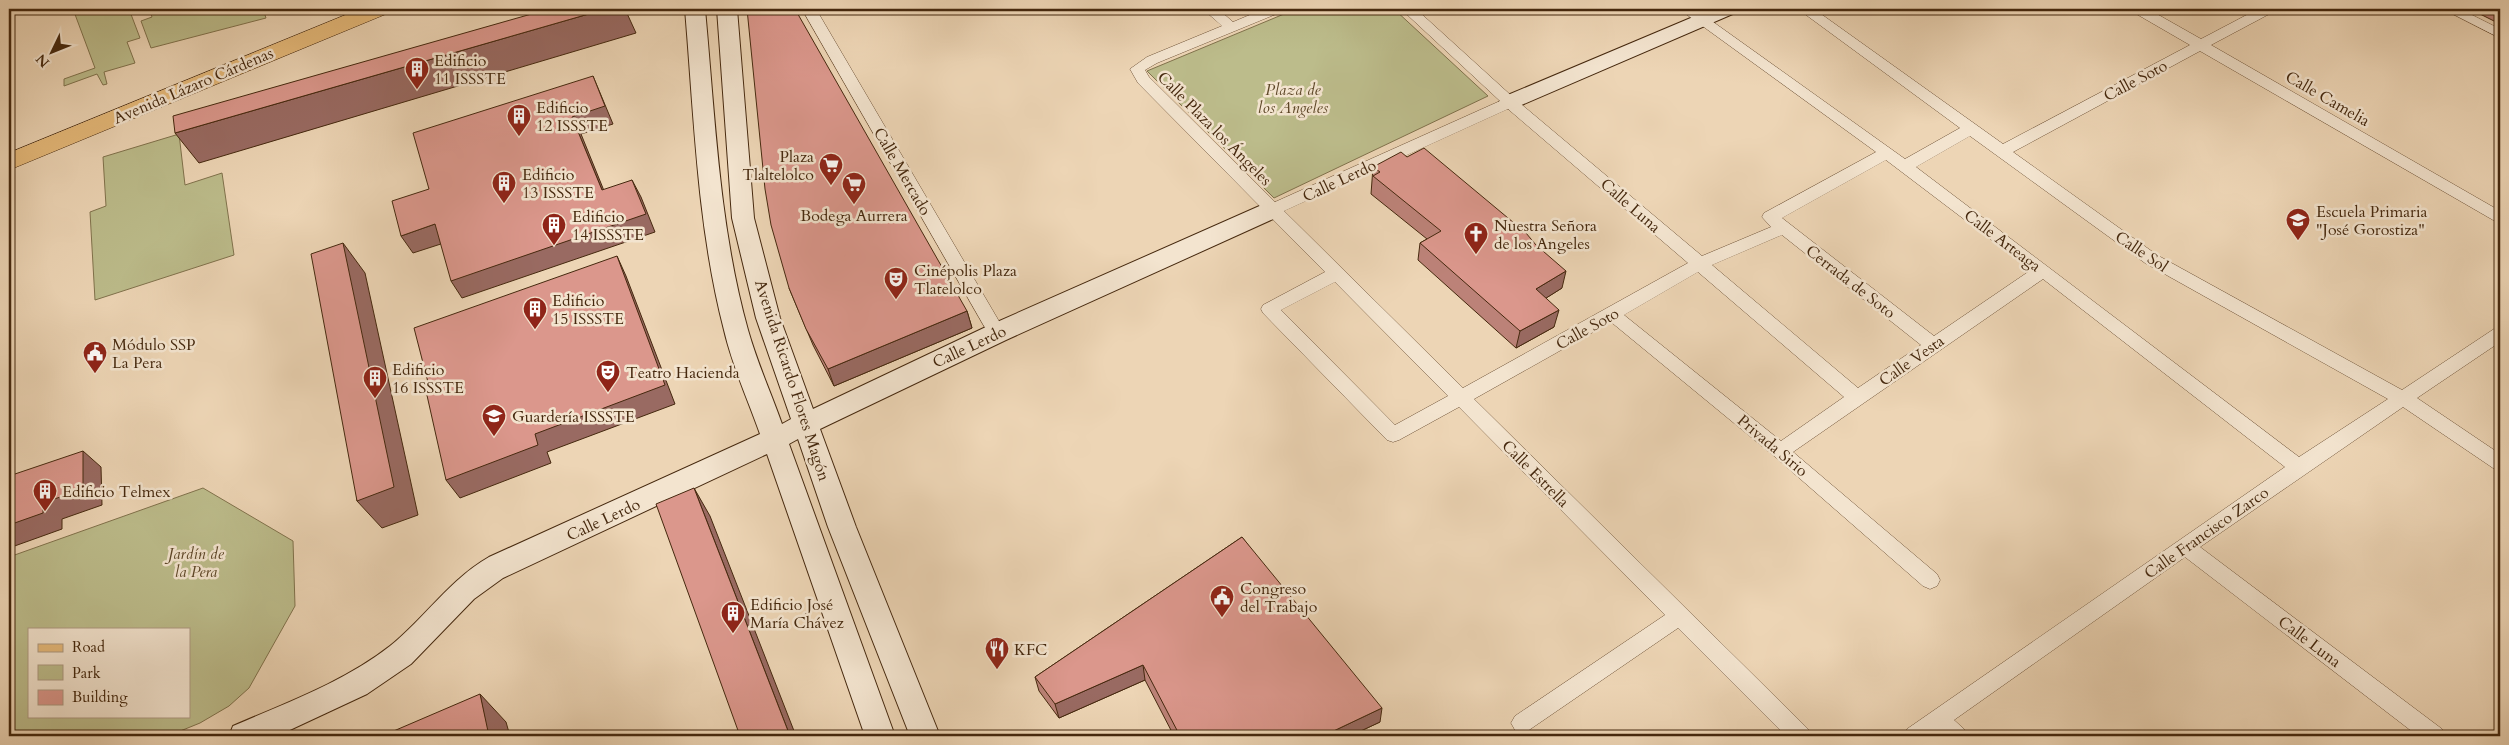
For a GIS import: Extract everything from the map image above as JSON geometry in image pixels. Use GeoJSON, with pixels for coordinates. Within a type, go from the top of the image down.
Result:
{"type":"FeatureCollection","features":[{"type":"Feature","properties":{"kind":"main road","name":"Avenida Lázaro Cárdenas"},"geometry":{"type":"LineString","coordinates":[[9,162],[378,9]]}},
{"type":"Feature","properties":{"kind":"main road","name":"Avenida Ricardo Flores Magón"},"geometry":{"type":"LineString","coordinates":[[695,9],[715,224],[723,278],[736,331],[880,736]]}},
{"type":"Feature","properties":{"kind":"main road","name":"Avenida Ricardo Flores Magón"},"geometry":{"type":"LineString","coordinates":[[727,9],[743,218],[768,318],[842,527],[925,736]]}},
{"type":"Feature","properties":{"kind":"main road","name":"Calle Lerdo"},"geometry":{"type":"LineString","coordinates":[[1510,102],[1694,14],[1728,9]]}},
{"type":"Feature","properties":{"kind":"main road","name":"Calle Lerdo"},"geometry":{"type":"LineString","coordinates":[[244,736],[332,697],[391,662],[439,618],[460,594],[488,571],[505,562],[562,538],[804,422],[997,333],[1272,210]]}},
{"type":"Feature","properties":{"kind":"street","name":"Calle Mercado"},"geometry":{"type":"LineString","coordinates":[[810,9],[997,333]]}},
{"type":"Feature","properties":{"kind":"street"},"geometry":{"type":"LineString","coordinates":[[1210,9],[1232,27]]}},
{"type":"Feature","properties":{"kind":"street","name":"Calle Plaza los Ángeles"},"geometry":{"type":"LineString","coordinates":[[1272,210],[1143,80],[1137,69],[1276,9]]}},
{"type":"Feature","properties":{"kind":"street","name":"Calle Luna"},"geometry":{"type":"LineString","coordinates":[[1408,9],[1510,102],[1857,398]]}},
{"type":"Feature","properties":{"kind":"street","name":"Calle Sol"},"geometry":{"type":"LineString","coordinates":[[1804,9],[2170,271],[2404,399],[2500,463]]}},
{"type":"Feature","properties":{"kind":"street","name":"Calle Camelia"},"geometry":{"type":"LineString","coordinates":[[2138,9],[2500,218]]}},
{"type":"Feature","properties":{"kind":"street","name":"Calle Soto"},"geometry":{"type":"LineString","coordinates":[[2002,151],[2268,9]]}},
{"type":"Feature","properties":{"kind":"street"},"geometry":{"type":"LineString","coordinates":[[2450,9],[2500,34]]}},
{"type":"Feature","properties":{"kind":"street","name":"Calle Arteaga"},"geometry":{"type":"LineString","coordinates":[[1694,14],[1887,152],[2299,467]]}},
{"type":"Feature","properties":{"kind":"street","name":"Calle Lerdo"},"geometry":{"type":"LineString","coordinates":[[1272,210],[1510,102]]}},
{"type":"Feature","properties":{"kind":"street"},"geometry":{"type":"LineString","coordinates":[[1905,166],[1970,129]]}},
{"type":"Feature","properties":{"kind":"street","name":"Calle Soto"},"geometry":{"type":"LineString","coordinates":[[1336,274],[1270,309],[1393,435],[1777,222],[1887,152]]}},
{"type":"Feature","properties":{"kind":"street","name":"Calle Estrella"},"geometry":{"type":"LineString","coordinates":[[1272,210],[1800,736]]}},
{"type":"Feature","properties":{"kind":"street","name":"Cerrada de Soto"},"geometry":{"type":"LineString","coordinates":[[1777,222],[1933,345]]}},
{"type":"Feature","properties":{"kind":"street","name":"Calle Vesta"},"geometry":{"type":"LineString","coordinates":[[1780,450],[2043,270]]}},
{"type":"Feature","properties":{"kind":"street","name":"Privada Sirio"},"geometry":{"type":"LineString","coordinates":[[1612,314],[1780,450],[1930,580]]}},
{"type":"Feature","properties":{"kind":"street","name":"Calle Francisco Zarco"},"geometry":{"type":"LineString","coordinates":[[1915,736],[2299,467],[2500,334]]}},
{"type":"Feature","properties":{"kind":"street","name":"Calle Luna"},"geometry":{"type":"LineString","coordinates":[[2185,546],[2434,736]]}},
{"type":"Feature","properties":{"kind":"street"},"geometry":{"type":"LineString","coordinates":[[1522,723],[1680,616]]}},
{"type":"Feature","properties":{"kind":"street"},"geometry":{"type":"LineString","coordinates":[[1939,720],[1956,736]]}},
{"type":"Feature","properties":{"kind":"green space"},"geometry":{"type":"Polygon","coordinates":[[[73,9],[129,9],[140,38],[127,42],[135,63],[104,72],[107,84],[103,85],[97,74],[64,86],[64,79],[95,68],[73,9]]]}},
{"type":"Feature","properties":{"kind":"green space"},"geometry":{"type":"Polygon","coordinates":[[[149,9],[263,9],[266,18],[151,48],[141,21],[152,17],[149,9]]]}},
{"type":"Feature","properties":{"kind":"green space","name":"Plaza de los Angeles"},"geometry":{"type":"Polygon","coordinates":[[[1296,9],[1394,9],[1488,96],[1274,198],[1147,71],[1296,9]]]}},
{"type":"Feature","properties":{"kind":"green space"},"geometry":{"type":"Polygon","coordinates":[[[179,134],[185,185],[222,173],[234,255],[95,300],[90,212],[106,206],[103,157],[179,134]]]}},
{"type":"Feature","properties":{"kind":"green space","name":"Jardín de la Pera"},"geometry":{"type":"Polygon","coordinates":[[[203,488],[293,541],[295,606],[249,688],[229,706],[200,723],[168,736],[9,736],[9,557],[203,488]]]}},
{"type":"Feature","properties":{"kind":"building"},"geometry":{"type":"Polygon","coordinates":[[[542,9],[606,9],[175,133],[173,116],[542,11],[542,9]]]}},
{"type":"Feature","properties":{"kind":"building","name":"Plaza Tlaltelolco"},"geometry":{"type":"Polygon","coordinates":[[[747,9],[795,9],[967,311],[828,369],[806,329],[789,288],[771,225],[765,189],[747,9]]]}},
{"type":"Feature","properties":{"kind":"building"},"geometry":{"type":"Polygon","coordinates":[[[593,76],[605,106],[572,117],[602,190],[632,180],[646,214],[451,281],[435,224],[401,236],[392,201],[429,189],[413,133],[593,76]]]}},
{"type":"Feature","properties":{"kind":"building","name":"Nuestra Señora de los Angeles"},"geometry":{"type":"Polygon","coordinates":[[[1424,148],[1526,233],[1536,245],[1566,271],[1536,289],[1559,310],[1520,331],[1420,243],[1441,231],[1373,176],[1380,172],[1373,167],[1401,152],[1407,157],[1424,148]]]}},
{"type":"Feature","properties":{"kind":"building"},"geometry":{"type":"Polygon","coordinates":[[[343,243],[394,487],[357,501],[311,254],[343,243]]]}},
{"type":"Feature","properties":{"kind":"building"},"geometry":{"type":"Polygon","coordinates":[[[617,256],[665,385],[535,434],[538,445],[446,480],[426,391],[430,390],[414,328],[617,256]]]}},
{"type":"Feature","properties":{"kind":"building"},"geometry":{"type":"Polygon","coordinates":[[[83,451],[83,489],[43,503],[43,513],[9,525],[9,476],[83,451]]]}},
{"type":"Feature","properties":{"kind":"building","name":"Edificio José María Chávez"},"geometry":{"type":"Polygon","coordinates":[[[694,488],[790,736],[740,736],[656,504],[694,488]]]}},
{"type":"Feature","properties":{"kind":"building","name":"Congreso del Trabajo"},"geometry":{"type":"Polygon","coordinates":[[[1242,537],[1382,708],[1323,736],[1180,736],[1143,665],[1055,704],[1035,677],[1242,537]]]}},
{"type":"Feature","properties":{"kind":"building"},"geometry":{"type":"Polygon","coordinates":[[[480,694],[489,736],[382,736],[480,694]]]}},
{"type":"Feature","properties":{"kind":"place","name":"Edificio 11 ISSSTE"},"geometry":{"type":"Point","coordinates":[417,90]}},
{"type":"Feature","properties":{"kind":"place","name":"Edificio 12 ISSSTE"},"geometry":{"type":"Point","coordinates":[519,137]}},
{"type":"Feature","properties":{"kind":"place","name":"Plaza Tlaltelolco"},"geometry":{"type":"Point","coordinates":[831,186]}},
{"type":"Feature","properties":{"kind":"place","name":"Edificio 13 ISSSTE"},"geometry":{"type":"Point","coordinates":[504,204]}},
{"type":"Feature","properties":{"kind":"place","name":"Bodega Aurrera"},"geometry":{"type":"Point","coordinates":[854,205]}},
{"type":"Feature","properties":{"kind":"place","name":"Escuela Primaria \"José Gorostiza\""},"geometry":{"type":"Point","coordinates":[2298,241]}},
{"type":"Feature","properties":{"kind":"place","name":"Edificio 14 ISSSTE"},"geometry":{"type":"Point","coordinates":[554,246]}},
{"type":"Feature","properties":{"kind":"place","name":"Nuestra Señora de los Angeles"},"geometry":{"type":"Point","coordinates":[1476,255]}},
{"type":"Feature","properties":{"kind":"place","name":"Cinépolis Plaza Tlatelolco"},"geometry":{"type":"Point","coordinates":[896,300]}},
{"type":"Feature","properties":{"kind":"place","name":"Edificio 15 ISSSTE"},"geometry":{"type":"Point","coordinates":[535,330]}},
{"type":"Feature","properties":{"kind":"place","name":"Módulo SSP La Pera"},"geometry":{"type":"Point","coordinates":[95,374]}},
{"type":"Feature","properties":{"kind":"place","name":"Teatro Hacienda"},"geometry":{"type":"Point","coordinates":[608,393]}},
{"type":"Feature","properties":{"kind":"place","name":"Edificio 16 ISSSTE"},"geometry":{"type":"Point","coordinates":[375,399]}},
{"type":"Feature","properties":{"kind":"place","name":"Guardería ISSSTE"},"geometry":{"type":"Point","coordinates":[494,437]}},
{"type":"Feature","properties":{"kind":"place","name":"Edificio Telmex"},"geometry":{"type":"Point","coordinates":[45,512]}},
{"type":"Feature","properties":{"kind":"place","name":"Congreso del Trabajo"},"geometry":{"type":"Point","coordinates":[1222,618]}},
{"type":"Feature","properties":{"kind":"place","name":"Edificio José María Chávez"},"geometry":{"type":"Point","coordinates":[733,634]}},
{"type":"Feature","properties":{"kind":"place","name":"KFC"},"geometry":{"type":"Point","coordinates":[997,670]}}]}
